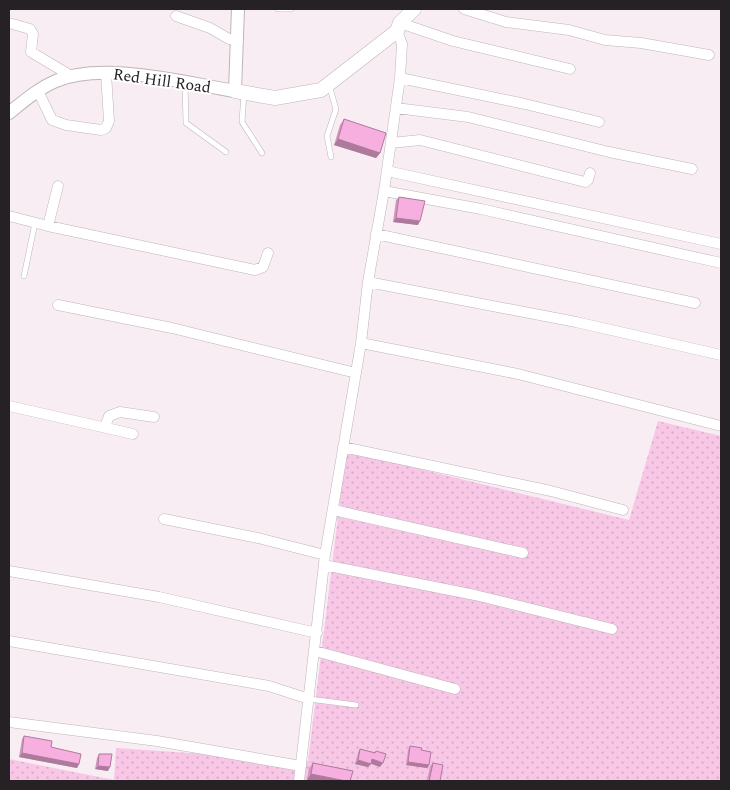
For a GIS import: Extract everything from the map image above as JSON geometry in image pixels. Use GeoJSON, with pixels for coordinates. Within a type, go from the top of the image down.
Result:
{"type":"FeatureCollection","features":[{"type":"Feature","properties":{"kind":"main road"},"geometry":{"type":"LineString","coordinates":[[239,92],[275,98],[321,90],[398,27],[414,9]]}},
{"type":"Feature","properties":{"kind":"street"},"geometry":{"type":"LineString","coordinates":[[238,9],[239,92]]}},
{"type":"Feature","properties":{"kind":"street"},"geometry":{"type":"LineString","coordinates":[[464,9],[506,22],[569,30],[605,40],[641,43],[708,55]]}},
{"type":"Feature","properties":{"kind":"street"},"geometry":{"type":"LineString","coordinates":[[176,16],[210,28],[229,39],[238,40]]}},
{"type":"Feature","properties":{"kind":"street"},"geometry":{"type":"LineString","coordinates":[[9,22],[30,29],[32,34],[30,49],[33,54],[73,77]]}},
{"type":"Feature","properties":{"kind":"street"},"geometry":{"type":"LineString","coordinates":[[299,781],[325,560],[361,343],[368,282],[384,191],[400,78],[402,44],[398,27],[570,69]]}},
{"type":"Feature","properties":{"kind":"street"},"geometry":{"type":"LineString","coordinates":[[38,91],[48,117],[55,122],[101,130],[108,125],[109,121],[106,73]]}},
{"type":"Feature","properties":{"kind":"street","name":"Red Hill Road"},"geometry":{"type":"LineString","coordinates":[[9,111],[57,80],[106,73],[121,73],[239,92]]}},
{"type":"Feature","properties":{"kind":"street"},"geometry":{"type":"LineString","coordinates":[[400,78],[525,104],[599,122]]}},
{"type":"Feature","properties":{"kind":"street"},"geometry":{"type":"LineString","coordinates":[[396,108],[468,117],[609,152],[692,169]]}},
{"type":"Feature","properties":{"kind":"street"},"geometry":{"type":"LineString","coordinates":[[391,143],[420,140],[585,182],[588,180],[590,173]]}},
{"type":"Feature","properties":{"kind":"street"},"geometry":{"type":"LineString","coordinates":[[387,171],[721,244]]}},
{"type":"Feature","properties":{"kind":"street"},"geometry":{"type":"LineString","coordinates":[[48,226],[58,186]]}},
{"type":"Feature","properties":{"kind":"street"},"geometry":{"type":"LineString","coordinates":[[384,191],[481,209],[721,263]]}},
{"type":"Feature","properties":{"kind":"street"},"geometry":{"type":"LineString","coordinates":[[9,216],[255,270],[263,267],[268,253]]}},
{"type":"Feature","properties":{"kind":"street"},"geometry":{"type":"LineString","coordinates":[[376,234],[695,303]]}},
{"type":"Feature","properties":{"kind":"street"},"geometry":{"type":"LineString","coordinates":[[368,282],[576,322],[721,355]]}},
{"type":"Feature","properties":{"kind":"street"},"geometry":{"type":"LineString","coordinates":[[58,305],[172,328],[356,372]]}},
{"type":"Feature","properties":{"kind":"street"},"geometry":{"type":"LineString","coordinates":[[361,343],[518,374],[721,426]]}},
{"type":"Feature","properties":{"kind":"street"},"geometry":{"type":"LineString","coordinates":[[9,406],[133,434]]}},
{"type":"Feature","properties":{"kind":"street"},"geometry":{"type":"LineString","coordinates":[[105,427],[109,416],[120,412],[154,417]]}},
{"type":"Feature","properties":{"kind":"street"},"geometry":{"type":"LineString","coordinates":[[343,447],[551,491],[623,510]]}},
{"type":"Feature","properties":{"kind":"street"},"geometry":{"type":"LineString","coordinates":[[334,510],[523,553]]}},
{"type":"Feature","properties":{"kind":"street"},"geometry":{"type":"LineString","coordinates":[[164,519],[258,538],[325,560],[475,594],[612,629]]}},
{"type":"Feature","properties":{"kind":"street"},"geometry":{"type":"LineString","coordinates":[[9,571],[159,596],[317,633]]}},
{"type":"Feature","properties":{"kind":"street"},"geometry":{"type":"LineString","coordinates":[[9,641],[269,686],[309,699]]}},
{"type":"Feature","properties":{"kind":"street"},"geometry":{"type":"LineString","coordinates":[[315,651],[455,689]]}},
{"type":"Feature","properties":{"kind":"street"},"geometry":{"type":"LineString","coordinates":[[9,722],[157,741],[301,766]]}},
{"type":"Feature","properties":{"kind":"lane"},"geometry":{"type":"LineString","coordinates":[[278,9],[291,9]]}},
{"type":"Feature","properties":{"kind":"lane"},"geometry":{"type":"LineString","coordinates":[[185,83],[186,123],[226,152]]}},
{"type":"Feature","properties":{"kind":"lane"},"geometry":{"type":"LineString","coordinates":[[329,85],[336,109],[327,136],[331,157]]}},
{"type":"Feature","properties":{"kind":"lane"},"geometry":{"type":"LineString","coordinates":[[239,92],[242,122],[262,154]]}},
{"type":"Feature","properties":{"kind":"lane"},"geometry":{"type":"LineString","coordinates":[[24,276],[35,223]]}},
{"type":"Feature","properties":{"kind":"lane"},"geometry":{"type":"LineString","coordinates":[[309,699],[356,705]]}},
{"type":"Feature","properties":{"kind":"shaded area"},"geometry":{"type":"Polygon","coordinates":[[[658,421],[721,436],[721,781],[9,781],[9,759],[114,780],[116,748],[308,761],[346,451],[629,520],[658,421]]]}},
{"type":"Feature","properties":{"kind":"building"},"geometry":{"type":"Polygon","coordinates":[[[344,119],[386,133],[380,153],[338,139],[344,119]]]}},
{"type":"Feature","properties":{"kind":"building"},"geometry":{"type":"Polygon","coordinates":[[[399,197],[425,201],[420,221],[396,218],[399,197]]]}},
{"type":"Feature","properties":{"kind":"building"},"geometry":{"type":"Polygon","coordinates":[[[24,736],[52,741],[51,747],[81,754],[79,764],[22,753],[24,736]]]}},
{"type":"Feature","properties":{"kind":"building"},"geometry":{"type":"Polygon","coordinates":[[[410,746],[431,752],[429,765],[408,762],[410,746]]]}},
{"type":"Feature","properties":{"kind":"building"},"geometry":{"type":"Polygon","coordinates":[[[360,749],[386,754],[383,763],[372,759],[371,764],[358,760],[360,749]]]}},
{"type":"Feature","properties":{"kind":"building"},"geometry":{"type":"Polygon","coordinates":[[[99,754],[112,754],[110,767],[98,766],[99,754]]]}},
{"type":"Feature","properties":{"kind":"building"},"geometry":{"type":"Polygon","coordinates":[[[313,763],[353,771],[350,781],[311,774],[313,763]]]}},
{"type":"Feature","properties":{"kind":"building"},"geometry":{"type":"Polygon","coordinates":[[[433,763],[443,765],[440,781],[429,781],[433,763]]]}}]}
